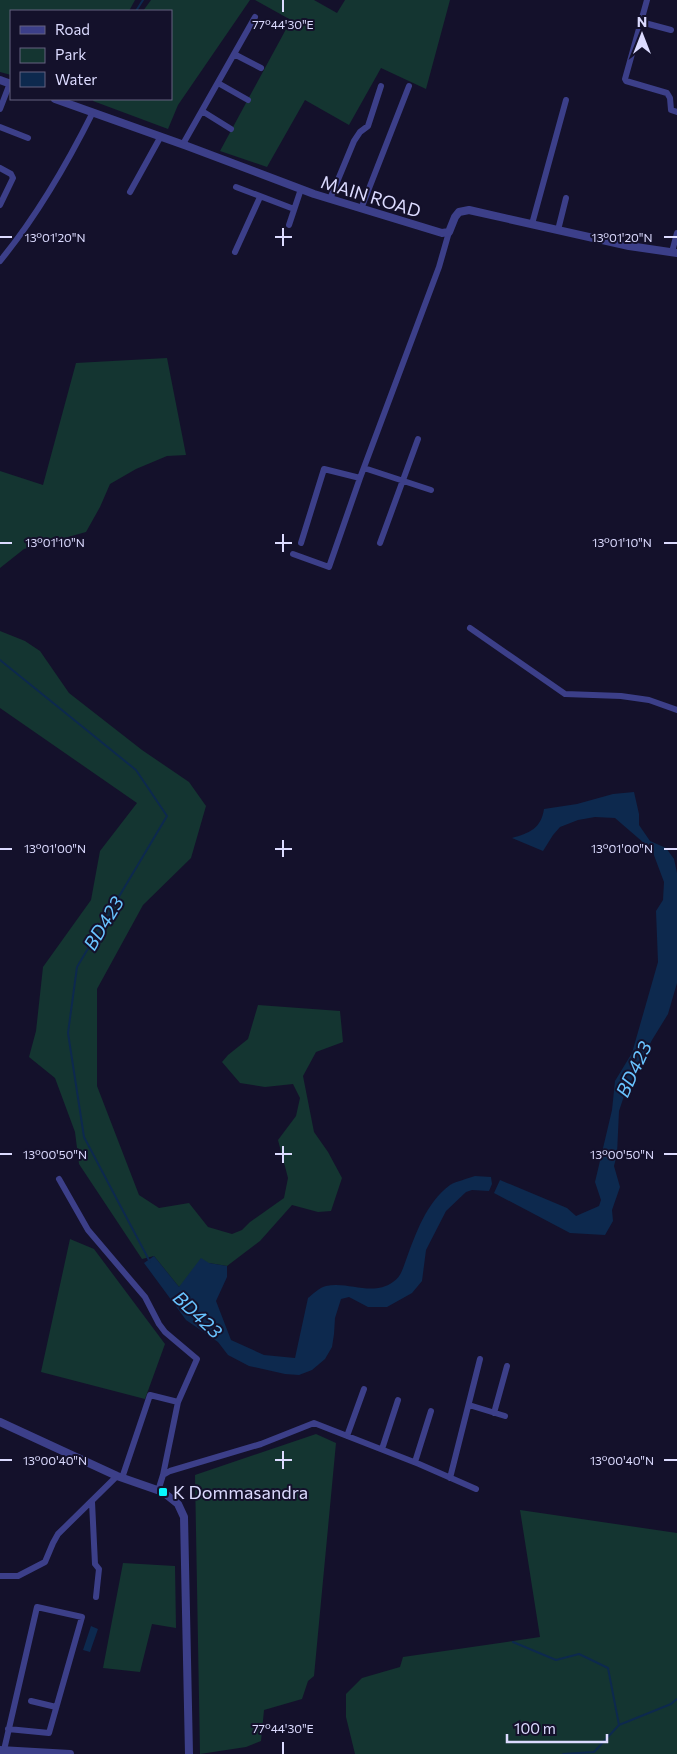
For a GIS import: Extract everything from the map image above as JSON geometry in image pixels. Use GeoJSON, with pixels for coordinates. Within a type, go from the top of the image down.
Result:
{"type":"FeatureCollection","features":[{"type":"Feature","properties":{"kind":"street"},"geometry":{"type":"LineString","coordinates":[[647,0],[625,79],[626,81],[667,93],[670,98],[671,110],[677,112]]}},
{"type":"Feature","properties":{"kind":"street"},"geometry":{"type":"LineString","coordinates":[[184,144],[255,17]]}},
{"type":"Feature","properties":{"kind":"street"},"geometry":{"type":"LineString","coordinates":[[641,22],[671,30]]}},
{"type":"Feature","properties":{"kind":"street"},"geometry":{"type":"LineString","coordinates":[[234,54],[262,68]]}},
{"type":"Feature","properties":{"kind":"street"},"geometry":{"type":"LineString","coordinates":[[218,83],[248,100]]}},
{"type":"Feature","properties":{"kind":"street"},"geometry":{"type":"LineString","coordinates":[[0,109],[10,86]]}},
{"type":"Feature","properties":{"kind":"street"},"geometry":{"type":"LineString","coordinates":[[330,199],[354,141],[360,132],[368,126],[381,86]]}},
{"type":"Feature","properties":{"kind":"street"},"geometry":{"type":"LineString","coordinates":[[361,209],[409,86]]}},
{"type":"Feature","properties":{"kind":"street","name":"MAIN ROAD"},"geometry":{"type":"LineString","coordinates":[[58,100],[184,144],[300,189],[442,233],[450,232]]}},
{"type":"Feature","properties":{"kind":"street"},"geometry":{"type":"LineString","coordinates":[[532,224],[566,100]]}},
{"type":"Feature","properties":{"kind":"street"},"geometry":{"type":"LineString","coordinates":[[202,111],[232,129]]}},
{"type":"Feature","properties":{"kind":"street"},"geometry":{"type":"LineString","coordinates":[[0,262],[18,239],[50,188],[79,140],[93,112]]}},
{"type":"Feature","properties":{"kind":"street"},"geometry":{"type":"LineString","coordinates":[[0,127],[28,138]]}},
{"type":"Feature","properties":{"kind":"street"},"geometry":{"type":"LineString","coordinates":[[130,192],[161,136]]}},
{"type":"Feature","properties":{"kind":"street"},"geometry":{"type":"LineString","coordinates":[[0,168],[11,174],[12,178],[0,205]]}},
{"type":"Feature","properties":{"kind":"street"},"geometry":{"type":"LineString","coordinates":[[236,187],[294,209]]}},
{"type":"Feature","properties":{"kind":"street"},"geometry":{"type":"LineString","coordinates":[[289,225],[300,189]]}},
{"type":"Feature","properties":{"kind":"street"},"geometry":{"type":"LineString","coordinates":[[235,252],[260,197]]}},
{"type":"Feature","properties":{"kind":"street"},"geometry":{"type":"LineString","coordinates":[[558,230],[566,198]]}},
{"type":"Feature","properties":{"kind":"street"},"geometry":{"type":"LineString","coordinates":[[293,554],[330,567],[360,478],[439,267],[455,217],[459,212],[469,210],[628,246],[675,252],[677,233]]}},
{"type":"Feature","properties":{"kind":"street"},"geometry":{"type":"LineString","coordinates":[[380,543],[418,439]]}},
{"type":"Feature","properties":{"kind":"street"},"geometry":{"type":"LineString","coordinates":[[364,468],[431,490]]}},
{"type":"Feature","properties":{"kind":"street"},"geometry":{"type":"LineString","coordinates":[[301,543],[324,470],[360,478]]}},
{"type":"Feature","properties":{"kind":"street"},"geometry":{"type":"LineString","coordinates":[[470,628],[565,694],[621,696],[649,700],[677,710]]}},
{"type":"Feature","properties":{"kind":"street"},"geometry":{"type":"LineString","coordinates":[[59,1179],[88,1230],[145,1297],[165,1332],[197,1359],[178,1402],[163,1475],[158,1490]]}},
{"type":"Feature","properties":{"kind":"street"},"geometry":{"type":"LineString","coordinates":[[450,1478],[480,1359]]}},
{"type":"Feature","properties":{"kind":"street"},"geometry":{"type":"LineString","coordinates":[[494,1413],[507,1366]]}},
{"type":"Feature","properties":{"kind":"street"},"geometry":{"type":"LineString","coordinates":[[346,1436],[364,1388]]}},
{"type":"Feature","properties":{"kind":"street"},"geometry":{"type":"LineString","coordinates":[[0,1576],[18,1576],[45,1562],[58,1534],[119,1477],[150,1394],[178,1402]]}},
{"type":"Feature","properties":{"kind":"street"},"geometry":{"type":"LineString","coordinates":[[382,1450],[398,1400]]}},
{"type":"Feature","properties":{"kind":"street"},"geometry":{"type":"LineString","coordinates":[[469,1405],[505,1416]]}},
{"type":"Feature","properties":{"kind":"street"},"geometry":{"type":"LineString","coordinates":[[414,1462],[431,1411]]}},
{"type":"Feature","properties":{"kind":"street"},"geometry":{"type":"LineString","coordinates":[[0,1422],[119,1477],[163,1492],[178,1504],[184,1517],[189,1754]]}},
{"type":"Feature","properties":{"kind":"street"},"geometry":{"type":"LineString","coordinates":[[163,1475],[170,1471],[261,1444],[314,1423],[414,1462],[476,1489]]}},
{"type":"Feature","properties":{"kind":"street"},"geometry":{"type":"LineString","coordinates":[[92,1502],[95,1564],[100,1569],[96,1597]]}},
{"type":"Feature","properties":{"kind":"street"},"geometry":{"type":"LineString","coordinates":[[8,1730],[49,1733],[82,1617],[37,1607],[2,1750],[70,1754]]}},
{"type":"Feature","properties":{"kind":"street"},"geometry":{"type":"LineString","coordinates":[[31,1700],[56,1707]]}},
{"type":"Feature","properties":{"kind":"green space"},"geometry":{"type":"Polygon","coordinates":[[[0,0],[135,0],[130,10],[10,10],[10,75],[0,72],[0,0]]]}},
{"type":"Feature","properties":{"kind":"green space"},"geometry":{"type":"Polygon","coordinates":[[[151,0],[250,0],[178,105],[168,129],[93,101],[172,100],[172,10],[144,10],[151,0]]]}},
{"type":"Feature","properties":{"kind":"green space"},"geometry":{"type":"Polygon","coordinates":[[[255,0],[314,0],[337,13],[345,0],[450,0],[426,89],[381,68],[349,125],[305,100],[267,167],[220,151],[291,20],[255,0]]]}},
{"type":"Feature","properties":{"kind":"green space"},"geometry":{"type":"Polygon","coordinates":[[[167,358],[186,455],[167,456],[136,469],[110,484],[86,532],[24,549],[0,568],[0,471],[43,485],[76,363],[167,358]]]}},
{"type":"Feature","properties":{"kind":"green space"},"geometry":{"type":"Polygon","coordinates":[[[0,631],[25,641],[40,651],[69,693],[142,750],[189,782],[206,806],[191,858],[143,905],[97,989],[97,1086],[139,1195],[159,1208],[189,1203],[208,1227],[232,1234],[242,1230],[250,1222],[284,1198],[288,1178],[278,1140],[296,1116],[300,1098],[293,1084],[265,1087],[240,1083],[222,1062],[248,1039],[258,1005],[340,1011],[343,1042],[316,1052],[303,1076],[314,1132],[328,1152],[342,1178],[331,1211],[318,1212],[292,1205],[260,1241],[227,1266],[209,1263],[179,1287],[154,1256],[142,1259],[79,1164],[75,1132],[55,1078],[29,1057],[36,1031],[43,967],[91,900],[100,851],[137,803],[0,708],[0,631]]]}},
{"type":"Feature","properties":{"kind":"green space"},"geometry":{"type":"Polygon","coordinates":[[[70,1239],[94,1249],[165,1344],[145,1399],[41,1372],[70,1239]]]}},
{"type":"Feature","properties":{"kind":"green space"},"geometry":{"type":"Polygon","coordinates":[[[316,1434],[336,1443],[314,1676],[308,1681],[302,1699],[264,1710],[261,1741],[246,1747],[200,1754],[195,1475],[316,1434]]]}},
{"type":"Feature","properties":{"kind":"green space"},"geometry":{"type":"Polygon","coordinates":[[[520,1510],[677,1533],[677,1754],[355,1754],[346,1717],[346,1694],[362,1678],[400,1667],[403,1657],[540,1637],[520,1510]]]}},
{"type":"Feature","properties":{"kind":"green space"},"geometry":{"type":"Polygon","coordinates":[[[123,1563],[175,1566],[176,1628],[152,1624],[140,1672],[103,1668],[123,1563]]]}},
{"type":"Feature","properties":{"kind":"water"},"geometry":{"type":"Polygon","coordinates":[[[634,792],[639,814],[639,825],[650,841],[666,848],[674,859],[677,873],[677,983],[668,1014],[652,1040],[625,1093],[619,1111],[617,1154],[614,1166],[620,1187],[612,1210],[613,1221],[605,1235],[570,1233],[494,1193],[500,1180],[567,1208],[576,1216],[599,1206],[601,1200],[595,1182],[612,1110],[615,1081],[632,1053],[658,962],[656,911],[663,900],[664,882],[652,850],[615,818],[595,817],[578,820],[560,827],[543,851],[512,838],[524,834],[537,826],[544,809],[577,804],[613,794],[634,792]]]}},
{"type":"Feature","properties":{"kind":"water"},"geometry":{"type":"Polygon","coordinates":[[[475,1176],[491,1177],[492,1184],[489,1191],[472,1190],[466,1192],[446,1211],[426,1250],[422,1281],[412,1293],[387,1307],[368,1307],[349,1297],[341,1299],[335,1318],[332,1347],[325,1359],[312,1370],[299,1375],[249,1366],[228,1355],[218,1342],[186,1320],[144,1263],[154,1256],[179,1287],[201,1258],[209,1263],[227,1266],[227,1277],[216,1301],[231,1340],[264,1355],[295,1358],[308,1298],[326,1286],[343,1285],[369,1289],[385,1286],[393,1282],[398,1278],[418,1229],[434,1201],[450,1185],[475,1176]]]}},
{"type":"Feature","properties":{"kind":"water"},"geometry":{"type":"Polygon","coordinates":[[[91,1626],[98,1629],[90,1652],[83,1650],[91,1626]]]}},
{"type":"Feature","properties":{"kind":"waterway"},"geometry":{"type":"LineString","coordinates":[[137,10],[143,0]]}},
{"type":"Feature","properties":{"kind":"waterway","name":"BD423"},"geometry":{"type":"LineString","coordinates":[[0,660],[136,770],[167,816],[77,967],[68,1033],[84,1137],[150,1262]]}},
{"type":"Feature","properties":{"kind":"waterway"},"geometry":{"type":"LineString","coordinates":[[513,1642],[556,1660],[579,1654],[608,1668],[619,1725]]}},
{"type":"Feature","properties":{"kind":"waterway"},"geometry":{"type":"LineString","coordinates":[[563,1754],[594,1752],[619,1725],[671,1704],[677,1699]]}},
{"type":"Feature","properties":{"kind":"place","name":"K Dommasandra"},"geometry":{"type":"Point","coordinates":[163,1492]}}]}
